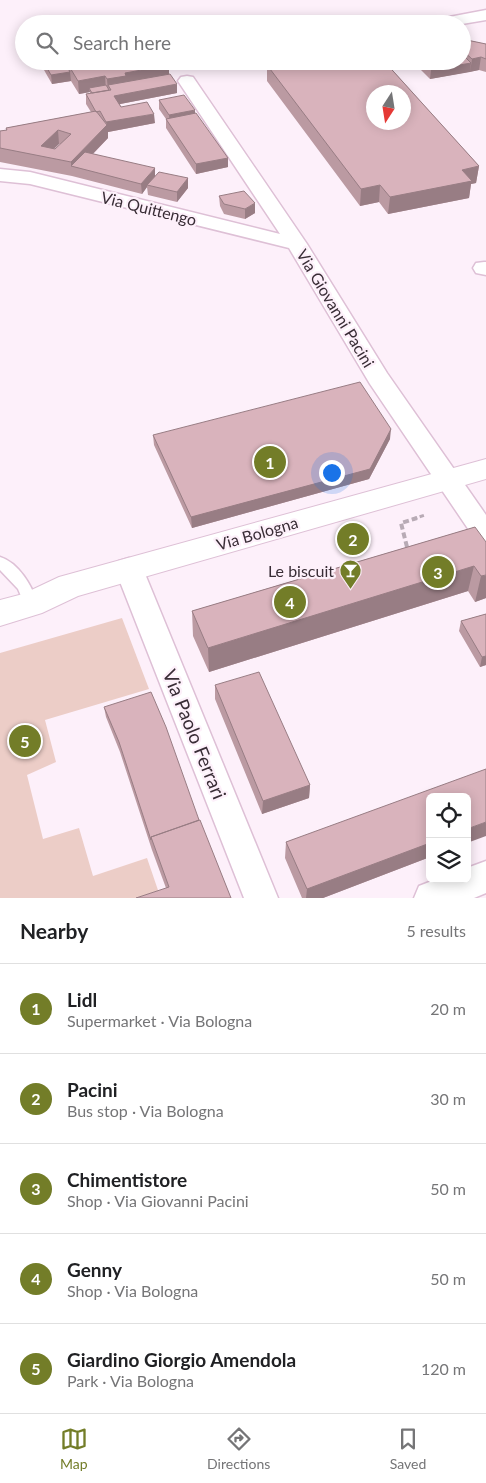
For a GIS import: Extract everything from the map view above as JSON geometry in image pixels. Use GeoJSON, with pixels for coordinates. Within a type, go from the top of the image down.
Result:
{"type":"FeatureCollection","features":[{"type":"Feature","properties":{"kind":"main road","name":"Via Bologna"},"geometry":{"type":"LineString","coordinates":[[0,613],[31,604],[73,602],[132,577],[450,486],[486,468]]}},
{"type":"Feature","properties":{"kind":"main road","name":"Via Bologna"},"geometry":{"type":"LineString","coordinates":[[450,486],[486,483]]}},
{"type":"Feature","properties":{"kind":"street"},"geometry":{"type":"LineString","coordinates":[[471,17],[486,15]]}},
{"type":"Feature","properties":{"kind":"street","name":"Via Giovanni Pacini"},"geometry":{"type":"LineString","coordinates":[[187,81],[297,244],[378,378],[450,486],[486,536]]}},
{"type":"Feature","properties":{"kind":"street","name":"Via Quittengo"},"geometry":{"type":"LineString","coordinates":[[0,175],[30,178],[297,244]]}},
{"type":"Feature","properties":{"kind":"street","name":"Via Paolo Ferrari"},"geometry":{"type":"LineString","coordinates":[[132,577],[261,898]]}},
{"type":"Feature","properties":{"kind":"street"},"geometry":{"type":"LineString","coordinates":[[431,898],[486,877]]}},
{"type":"Feature","properties":{"kind":"lane"},"geometry":{"type":"LineString","coordinates":[[0,562],[14,574],[26,589],[31,604]]}},
{"type":"Feature","properties":{"kind":"path"},"geometry":{"type":"LineString","coordinates":[[407,547],[401,523],[425,515]]}},
{"type":"Feature","properties":{"kind":"shaded area"},"geometry":{"type":"Polygon","coordinates":[[[122,618],[149,689],[45,720],[56,762],[27,775],[43,839],[79,828],[93,876],[147,858],[160,896],[154,898],[0,898],[0,653],[122,618]]]}},
{"type":"Feature","properties":{"kind":"building"},"geometry":{"type":"Polygon","coordinates":[[[471,41],[486,44],[486,59],[481,57],[472,59],[471,41]]]}},
{"type":"Feature","properties":{"kind":"building"},"geometry":{"type":"Polygon","coordinates":[[[48,70],[69,70],[70,72],[51,75],[48,70]]]}},
{"type":"Feature","properties":{"kind":"building"},"geometry":{"type":"Polygon","coordinates":[[[71,70],[142,70],[125,73],[126,76],[107,79],[105,76],[78,81],[71,70]]]}},
{"type":"Feature","properties":{"kind":"building"},"geometry":{"type":"Polygon","coordinates":[[[271,70],[392,70],[406,85],[366,85],[366,130],[411,130],[411,91],[479,166],[462,170],[472,181],[390,197],[380,185],[361,189],[271,70]]]}},
{"type":"Feature","properties":{"kind":"building"},"geometry":{"type":"Polygon","coordinates":[[[170,74],[177,84],[114,96],[121,107],[147,102],[154,114],[106,122],[100,111],[96,112],[86,94],[111,90],[108,85],[170,74]]]}},
{"type":"Feature","properties":{"kind":"building"},"geometry":{"type":"Polygon","coordinates":[[[106,85],[109,90],[92,93],[89,88],[106,85]]]}},
{"type":"Feature","properties":{"kind":"building"},"geometry":{"type":"Polygon","coordinates":[[[184,95],[195,110],[169,115],[159,100],[184,95]]]}},
{"type":"Feature","properties":{"kind":"building"},"geometry":{"type":"Polygon","coordinates":[[[96,111],[107,125],[71,162],[0,148],[0,131],[7,130],[6,128],[96,111]],[[58,130],[41,146],[55,149],[71,134],[58,130]]]}},
{"type":"Feature","properties":{"kind":"building"},"geometry":{"type":"Polygon","coordinates":[[[196,113],[228,158],[196,164],[166,119],[196,113]]]}},
{"type":"Feature","properties":{"kind":"building"},"geometry":{"type":"Polygon","coordinates":[[[85,152],[155,168],[141,184],[71,166],[85,152]]]}},
{"type":"Feature","properties":{"kind":"building"},"geometry":{"type":"Polygon","coordinates":[[[159,172],[188,178],[177,192],[147,185],[159,172]]]}},
{"type":"Feature","properties":{"kind":"building"},"geometry":{"type":"Polygon","coordinates":[[[244,191],[255,203],[245,209],[224,204],[219,196],[244,191]]]}},
{"type":"Feature","properties":{"kind":"building"},"geometry":{"type":"Polygon","coordinates":[[[360,382],[391,429],[370,469],[191,517],[153,435],[360,382]]]}},
{"type":"Feature","properties":{"kind":"building"},"geometry":{"type":"Polygon","coordinates":[[[475,527],[486,542],[486,575],[481,576],[474,566],[208,648],[192,611],[475,527]]]}},
{"type":"Feature","properties":{"kind":"building"},"geometry":{"type":"Polygon","coordinates":[[[486,614],[486,656],[482,657],[461,621],[486,614]]]}},
{"type":"Feature","properties":{"kind":"building"},"geometry":{"type":"Polygon","coordinates":[[[259,672],[310,785],[263,801],[215,685],[259,672]]]}},
{"type":"Feature","properties":{"kind":"building"},"geometry":{"type":"Polygon","coordinates":[[[151,692],[166,727],[199,820],[151,837],[151,840],[119,742],[104,707],[151,692]]]}},
{"type":"Feature","properties":{"kind":"building"},"geometry":{"type":"Polygon","coordinates":[[[486,769],[486,822],[471,828],[471,793],[426,793],[426,844],[307,889],[286,842],[486,769]]]}},
{"type":"Feature","properties":{"kind":"building"},"geometry":{"type":"Polygon","coordinates":[[[200,820],[231,898],[136,898],[169,887],[151,837],[200,820]]]}},
{"type":"Feature","properties":{"kind":"place","name":"Lidl"},"geometry":{"type":"Point","coordinates":[270,462]}},
{"type":"Feature","properties":{"kind":"place","name":"Pacini"},"geometry":{"type":"Point","coordinates":[353,539]}},
{"type":"Feature","properties":{"kind":"place","name":"Chimentistore"},"geometry":{"type":"Point","coordinates":[438,572]}},
{"type":"Feature","properties":{"kind":"place","name":"Le biscuit"},"geometry":{"type":"Point","coordinates":[350,589]}},
{"type":"Feature","properties":{"kind":"place","name":"Genny"},"geometry":{"type":"Point","coordinates":[290,602]}},
{"type":"Feature","properties":{"kind":"place","name":"Giardino Giorgio Amendola"},"geometry":{"type":"Point","coordinates":[25,741]}}]}
